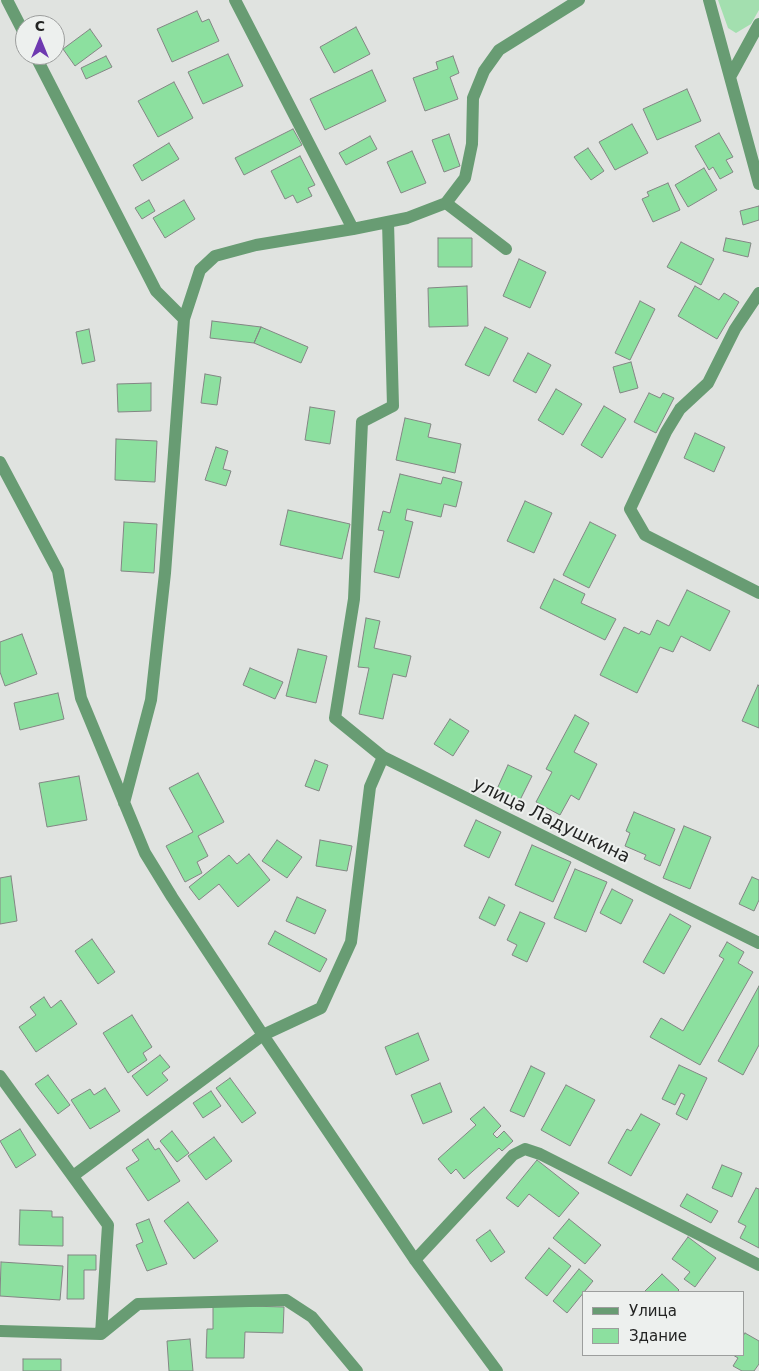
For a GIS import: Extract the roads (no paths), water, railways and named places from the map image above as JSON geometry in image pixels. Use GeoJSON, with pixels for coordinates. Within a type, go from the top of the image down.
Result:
{"type":"FeatureCollection","features":[{"type":"Feature","properties":{"kind":"street"},"geometry":{"type":"LineString","coordinates":[[7,0],[15,16]]}},
{"type":"Feature","properties":{"kind":"street"},"geometry":{"type":"LineString","coordinates":[[234,0],[353,230]]}},
{"type":"Feature","properties":{"kind":"street"},"geometry":{"type":"LineString","coordinates":[[124,803],[151,700],[165,573],[184,319],[200,270],[215,256],[256,246],[353,230],[407,218],[446,203],[465,178],[472,144],[473,98],[489,64],[498,50],[579,0]]}},
{"type":"Feature","properties":{"kind":"street"},"geometry":{"type":"LineString","coordinates":[[709,0],[759,184]]}},
{"type":"Feature","properties":{"kind":"street"},"geometry":{"type":"LineString","coordinates":[[730,77],[759,24]]}},
{"type":"Feature","properties":{"kind":"street"},"geometry":{"type":"LineString","coordinates":[[40,65],[156,292],[184,319]]}},
{"type":"Feature","properties":{"kind":"street"},"geometry":{"type":"LineString","coordinates":[[446,203],[506,249]]}},
{"type":"Feature","properties":{"kind":"street","name":"улица Ладушкина"},"geometry":{"type":"LineString","coordinates":[[388,222],[393,406],[362,422],[354,599],[335,718],[383,757],[759,943]]}},
{"type":"Feature","properties":{"kind":"street"},"geometry":{"type":"LineString","coordinates":[[759,293],[735,329],[708,383],[680,409],[666,432],[630,509],[645,535],[759,592]]}},
{"type":"Feature","properties":{"kind":"street"},"geometry":{"type":"LineString","coordinates":[[0,462],[58,571],[81,698],[145,853],[263,1035],[415,1260],[497,1371]]}},
{"type":"Feature","properties":{"kind":"street"},"geometry":{"type":"LineString","coordinates":[[73,1176],[263,1035],[320,1008],[351,942],[370,787],[383,757]]}},
{"type":"Feature","properties":{"kind":"street"},"geometry":{"type":"LineString","coordinates":[[0,1076],[108,1225],[101,1334]]}},
{"type":"Feature","properties":{"kind":"street"},"geometry":{"type":"LineString","coordinates":[[415,1260],[513,1155],[525,1149],[540,1154],[759,1265]]}},
{"type":"Feature","properties":{"kind":"street"},"geometry":{"type":"LineString","coordinates":[[0,1331],[101,1334],[138,1304],[286,1300],[312,1317],[357,1371]]}}]}
